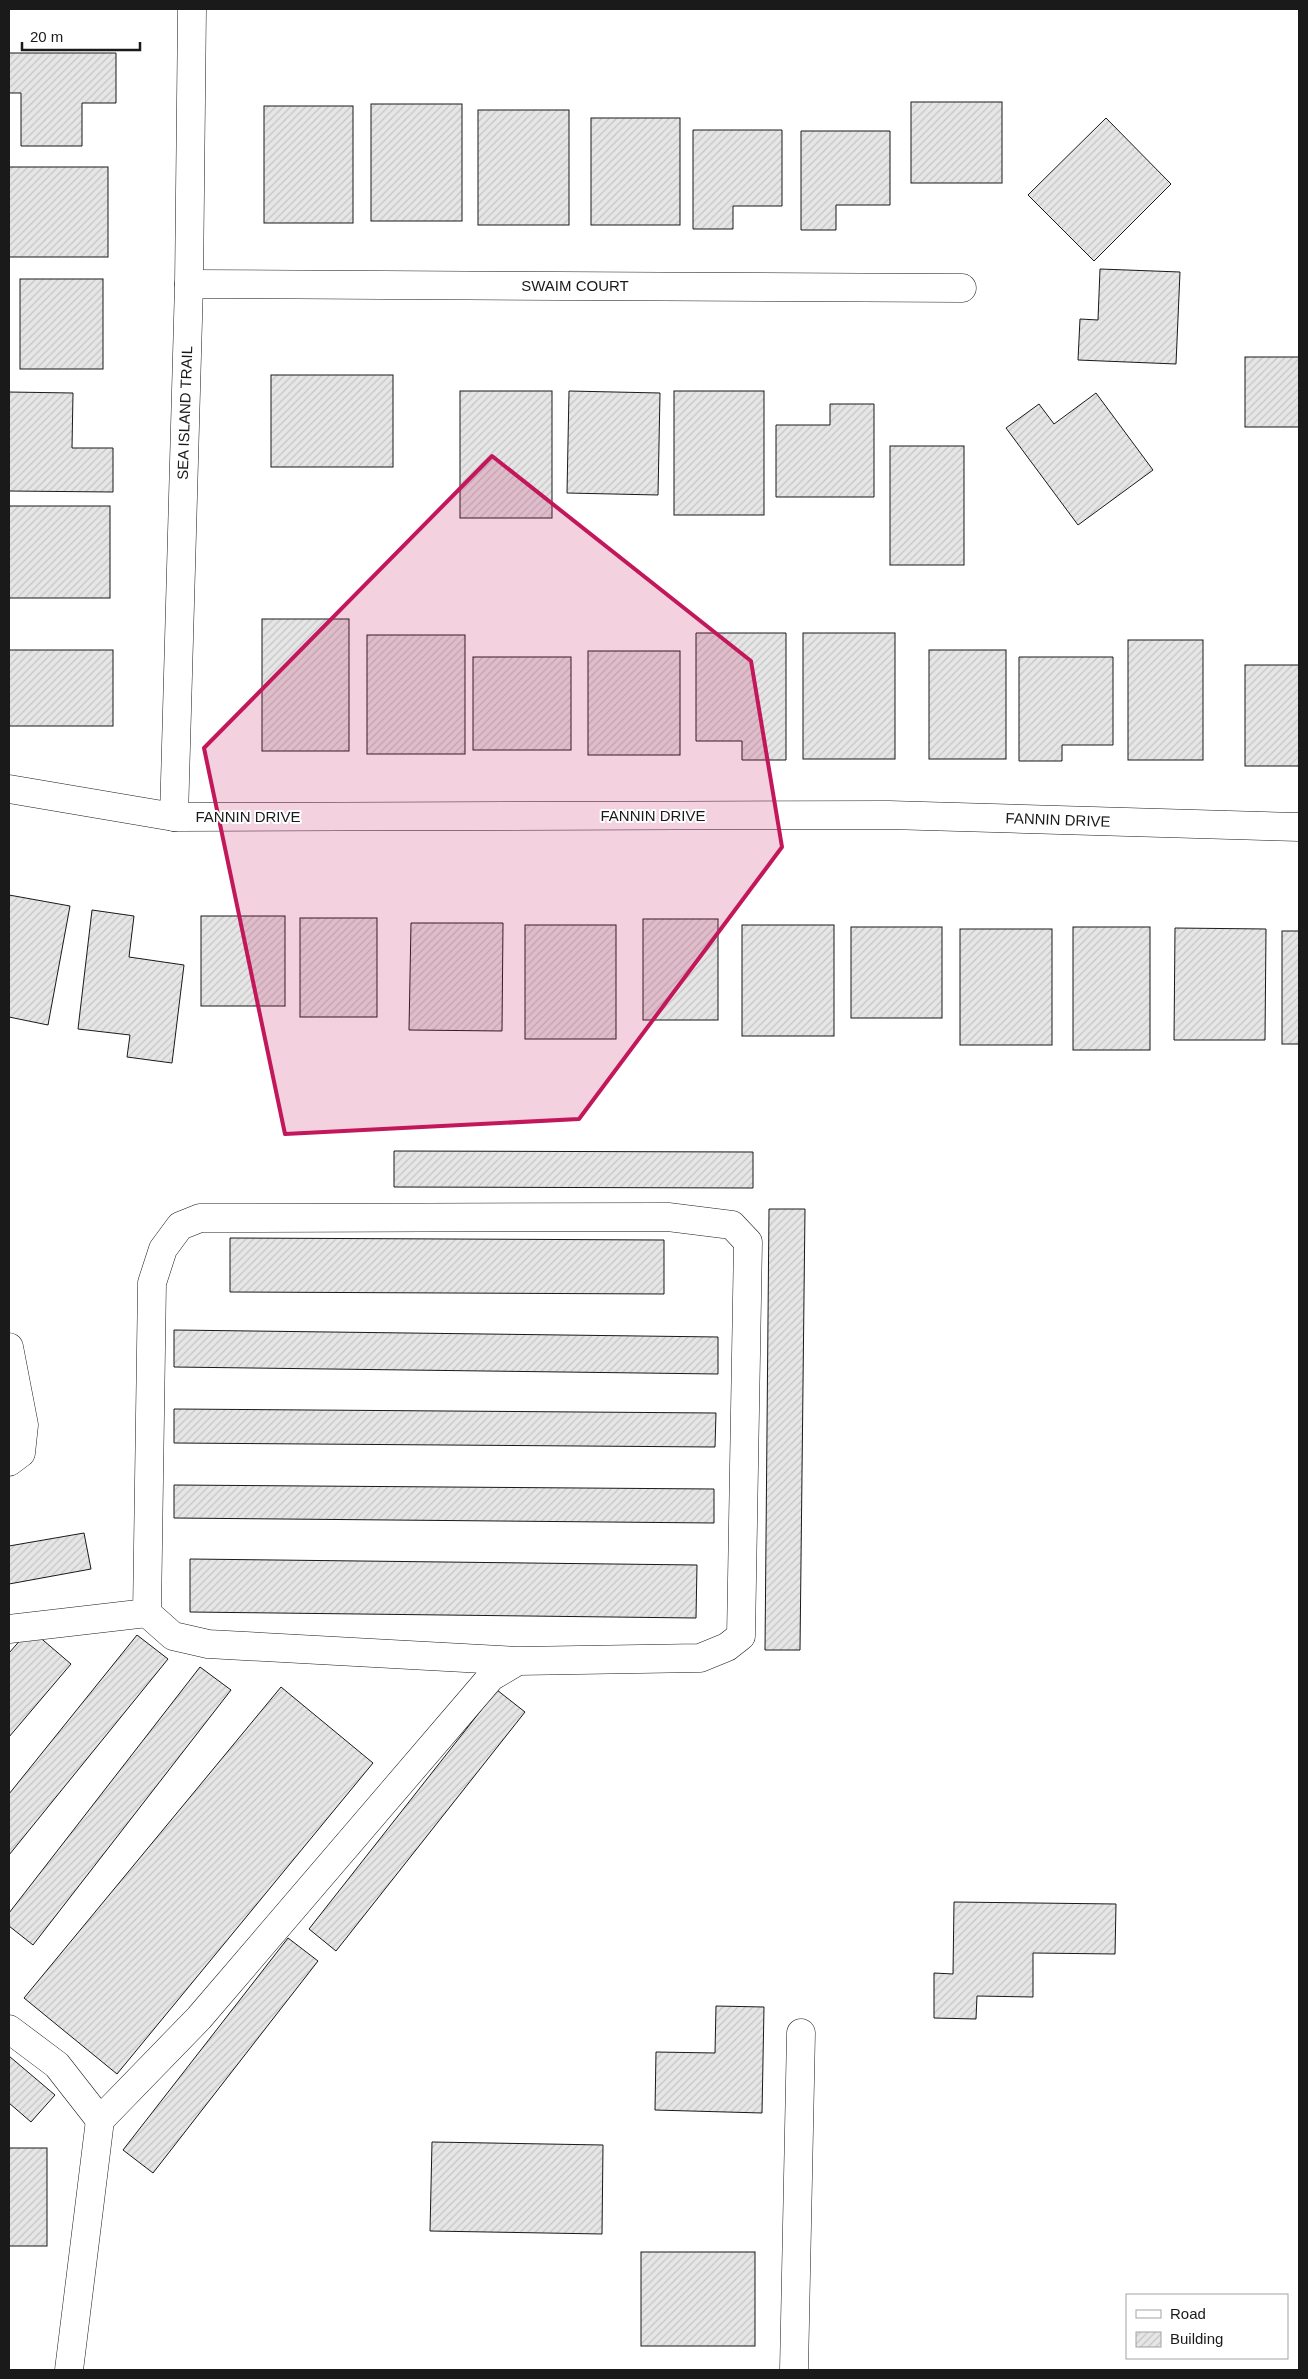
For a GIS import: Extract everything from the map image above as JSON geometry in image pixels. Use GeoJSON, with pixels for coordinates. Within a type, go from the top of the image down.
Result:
{"type":"FeatureCollection","features":[{"type":"Feature","properties":{"kind":"street","name":"SEA ISLAND TRAIL"},"geometry":{"type":"LineString","coordinates":[[174,817],[189,284],[192,9]]}},
{"type":"Feature","properties":{"kind":"street","name":"SWAIM COURT"},"geometry":{"type":"LineString","coordinates":[[189,284],[962,288]]}},
{"type":"Feature","properties":{"kind":"street","name":"FANNIN DRIVE"},"geometry":{"type":"LineString","coordinates":[[9,789],[174,817],[889,815],[1299,827]]}},
{"type":"Feature","properties":{"kind":"street"},"geometry":{"type":"LineString","coordinates":[[9,1628],[147,1613],[173,1636],[208,1644],[518,1661],[700,1658],[727,1647],[740,1636],[748,1242],[732,1225],[658,1217],[200,1218],[180,1226],[163,1249],[152,1283],[147,1613]]}},
{"type":"Feature","properties":{"kind":"street"},"geometry":{"type":"LineString","coordinates":[[9,1347],[24,1425],[21,1453],[9,1462]]}},
{"type":"Feature","properties":{"kind":"street"},"geometry":{"type":"LineString","coordinates":[[69,2370],[100,2120],[199,2018],[491,1677],[518,1661]]}},
{"type":"Feature","properties":{"kind":"street"},"geometry":{"type":"LineString","coordinates":[[9,2029],[57,2065],[100,2120]]}},
{"type":"Feature","properties":{"kind":"street"},"geometry":{"type":"LineString","coordinates":[[794,2370],[801,2033]]}},
{"type":"Feature","properties":{"kind":"highlighted area"},"geometry":{"type":"Polygon","coordinates":[[[492,456],[751,661],[782,847],[579,1119],[285,1134],[204,748],[492,456]]]}},
{"type":"Feature","properties":{"kind":"building"},"geometry":{"type":"Polygon","coordinates":[[[9,53],[116,53],[116,103],[82,103],[82,146],[21,146],[21,93],[9,93],[9,53]]]}},
{"type":"Feature","properties":{"kind":"building"},"geometry":{"type":"Polygon","coordinates":[[[911,102],[1002,102],[1002,183],[911,183],[911,102]]]}},
{"type":"Feature","properties":{"kind":"building"},"geometry":{"type":"Polygon","coordinates":[[[371,104],[462,104],[462,221],[371,221],[371,104]]]}},
{"type":"Feature","properties":{"kind":"building"},"geometry":{"type":"Polygon","coordinates":[[[264,106],[353,106],[353,223],[264,223],[264,106]]]}},
{"type":"Feature","properties":{"kind":"building"},"geometry":{"type":"Polygon","coordinates":[[[478,110],[569,110],[569,225],[478,225],[478,110]]]}},
{"type":"Feature","properties":{"kind":"building"},"geometry":{"type":"Polygon","coordinates":[[[591,118],[680,118],[680,225],[591,225],[591,118]]]}},
{"type":"Feature","properties":{"kind":"building"},"geometry":{"type":"Polygon","coordinates":[[[1106,118],[1171,184],[1094,261],[1028,195],[1106,118]]]}},
{"type":"Feature","properties":{"kind":"building"},"geometry":{"type":"Polygon","coordinates":[[[693,130],[782,130],[782,206],[733,206],[733,229],[693,229],[693,130]]]}},
{"type":"Feature","properties":{"kind":"building"},"geometry":{"type":"Polygon","coordinates":[[[801,131],[890,131],[890,205],[836,205],[836,230],[801,230],[801,131]]]}},
{"type":"Feature","properties":{"kind":"building"},"geometry":{"type":"Polygon","coordinates":[[[9,167],[108,167],[108,257],[9,257],[9,167]]]}},
{"type":"Feature","properties":{"kind":"building"},"geometry":{"type":"Polygon","coordinates":[[[1100,269],[1180,272],[1176,364],[1078,360],[1080,319],[1098,320],[1100,269]]]}},
{"type":"Feature","properties":{"kind":"building"},"geometry":{"type":"Polygon","coordinates":[[[20,279],[103,279],[103,369],[20,369],[20,279]]]}},
{"type":"Feature","properties":{"kind":"building"},"geometry":{"type":"Polygon","coordinates":[[[1245,357],[1299,357],[1299,427],[1245,427],[1245,357]]]}},
{"type":"Feature","properties":{"kind":"building"},"geometry":{"type":"Polygon","coordinates":[[[271,375],[393,375],[393,467],[271,467],[271,375]]]}},
{"type":"Feature","properties":{"kind":"building"},"geometry":{"type":"Polygon","coordinates":[[[460,391],[552,391],[552,518],[460,518],[460,391]]]}},
{"type":"Feature","properties":{"kind":"building"},"geometry":{"type":"Polygon","coordinates":[[[569,391],[660,393],[658,495],[567,493],[569,391]]]}},
{"type":"Feature","properties":{"kind":"building"},"geometry":{"type":"Polygon","coordinates":[[[674,391],[764,391],[764,515],[674,515],[674,391]]]}},
{"type":"Feature","properties":{"kind":"building"},"geometry":{"type":"Polygon","coordinates":[[[9,392],[73,393],[72,448],[113,448],[113,492],[9,491],[9,392]]]}},
{"type":"Feature","properties":{"kind":"building"},"geometry":{"type":"Polygon","coordinates":[[[1096,393],[1153,470],[1078,525],[1006,428],[1039,404],[1054,424],[1096,393]]]}},
{"type":"Feature","properties":{"kind":"building"},"geometry":{"type":"Polygon","coordinates":[[[830,404],[874,404],[874,497],[776,497],[776,425],[830,425],[830,404]]]}},
{"type":"Feature","properties":{"kind":"building"},"geometry":{"type":"Polygon","coordinates":[[[890,446],[964,446],[964,565],[890,565],[890,446]]]}},
{"type":"Feature","properties":{"kind":"building"},"geometry":{"type":"Polygon","coordinates":[[[9,506],[110,506],[110,598],[9,598],[9,506]]]}},
{"type":"Feature","properties":{"kind":"building"},"geometry":{"type":"Polygon","coordinates":[[[262,619],[349,619],[349,751],[262,751],[262,619]]]}},
{"type":"Feature","properties":{"kind":"building"},"geometry":{"type":"Polygon","coordinates":[[[696,633],[786,633],[786,760],[742,760],[742,741],[696,741],[696,633]]]}},
{"type":"Feature","properties":{"kind":"building"},"geometry":{"type":"Polygon","coordinates":[[[803,633],[895,633],[895,759],[803,759],[803,633]]]}},
{"type":"Feature","properties":{"kind":"building"},"geometry":{"type":"Polygon","coordinates":[[[367,635],[465,635],[465,754],[367,754],[367,635]]]}},
{"type":"Feature","properties":{"kind":"building"},"geometry":{"type":"Polygon","coordinates":[[[1128,640],[1203,640],[1203,760],[1128,760],[1128,640]]]}},
{"type":"Feature","properties":{"kind":"building"},"geometry":{"type":"Polygon","coordinates":[[[9,650],[113,650],[113,726],[9,726],[9,650]]]}},
{"type":"Feature","properties":{"kind":"building"},"geometry":{"type":"Polygon","coordinates":[[[929,650],[1006,650],[1006,759],[929,759],[929,650]]]}},
{"type":"Feature","properties":{"kind":"building"},"geometry":{"type":"Polygon","coordinates":[[[588,651],[680,651],[680,755],[588,755],[588,651]]]}},
{"type":"Feature","properties":{"kind":"building"},"geometry":{"type":"Polygon","coordinates":[[[473,657],[571,657],[571,750],[473,750],[473,657]]]}},
{"type":"Feature","properties":{"kind":"building"},"geometry":{"type":"Polygon","coordinates":[[[1019,657],[1113,657],[1113,745],[1062,745],[1062,761],[1019,761],[1019,657]]]}},
{"type":"Feature","properties":{"kind":"building"},"geometry":{"type":"Polygon","coordinates":[[[1245,665],[1299,665],[1299,766],[1245,766],[1245,665]]]}},
{"type":"Feature","properties":{"kind":"building"},"geometry":{"type":"Polygon","coordinates":[[[9,895],[70,906],[48,1025],[9,1017],[9,895]]]}},
{"type":"Feature","properties":{"kind":"building"},"geometry":{"type":"Polygon","coordinates":[[[92,910],[134,916],[129,957],[184,965],[172,1063],[127,1057],[130,1035],[78,1029],[92,910]]]}},
{"type":"Feature","properties":{"kind":"building"},"geometry":{"type":"Polygon","coordinates":[[[201,916],[285,916],[285,1006],[201,1006],[201,916]]]}},
{"type":"Feature","properties":{"kind":"building"},"geometry":{"type":"Polygon","coordinates":[[[300,918],[377,918],[377,1017],[300,1017],[300,918]]]}},
{"type":"Feature","properties":{"kind":"building"},"geometry":{"type":"Polygon","coordinates":[[[643,919],[718,919],[718,1020],[643,1020],[643,919]]]}},
{"type":"Feature","properties":{"kind":"building"},"geometry":{"type":"Polygon","coordinates":[[[411,923],[503,923],[502,1031],[409,1030],[411,923]]]}},
{"type":"Feature","properties":{"kind":"building"},"geometry":{"type":"Polygon","coordinates":[[[525,925],[616,925],[616,1039],[525,1039],[525,925]]]}},
{"type":"Feature","properties":{"kind":"building"},"geometry":{"type":"Polygon","coordinates":[[[742,925],[834,925],[834,1036],[742,1036],[742,925]]]}},
{"type":"Feature","properties":{"kind":"building"},"geometry":{"type":"Polygon","coordinates":[[[851,927],[942,927],[942,1018],[851,1018],[851,927]]]}},
{"type":"Feature","properties":{"kind":"building"},"geometry":{"type":"Polygon","coordinates":[[[1073,927],[1150,927],[1150,1050],[1073,1050],[1073,927]]]}},
{"type":"Feature","properties":{"kind":"building"},"geometry":{"type":"Polygon","coordinates":[[[1175,928],[1266,929],[1265,1040],[1174,1040],[1175,928]]]}},
{"type":"Feature","properties":{"kind":"building"},"geometry":{"type":"Polygon","coordinates":[[[960,929],[1052,929],[1052,1045],[960,1045],[960,929]]]}},
{"type":"Feature","properties":{"kind":"building"},"geometry":{"type":"Polygon","coordinates":[[[1282,931],[1299,931],[1299,1044],[1282,1044],[1282,931]]]}},
{"type":"Feature","properties":{"kind":"building"},"geometry":{"type":"Polygon","coordinates":[[[394,1151],[753,1152],[753,1188],[394,1187],[394,1151]]]}},
{"type":"Feature","properties":{"kind":"building"},"geometry":{"type":"Polygon","coordinates":[[[769,1209],[805,1209],[800,1650],[765,1650],[769,1209]]]}},
{"type":"Feature","properties":{"kind":"building"},"geometry":{"type":"Polygon","coordinates":[[[230,1238],[664,1240],[664,1294],[230,1292],[230,1238]]]}},
{"type":"Feature","properties":{"kind":"building"},"geometry":{"type":"Polygon","coordinates":[[[174,1330],[718,1337],[718,1374],[174,1367],[174,1330]]]}},
{"type":"Feature","properties":{"kind":"building"},"geometry":{"type":"Polygon","coordinates":[[[174,1409],[716,1413],[715,1447],[174,1443],[174,1409]]]}},
{"type":"Feature","properties":{"kind":"building"},"geometry":{"type":"Polygon","coordinates":[[[174,1485],[714,1489],[714,1523],[174,1518],[174,1485]]]}},
{"type":"Feature","properties":{"kind":"building"},"geometry":{"type":"Polygon","coordinates":[[[84,1533],[91,1569],[9,1584],[9,1546],[84,1533]]]}},
{"type":"Feature","properties":{"kind":"building"},"geometry":{"type":"Polygon","coordinates":[[[190,1559],[697,1565],[696,1618],[190,1612],[190,1559]]]}},
{"type":"Feature","properties":{"kind":"building"},"geometry":{"type":"Polygon","coordinates":[[[30,1629],[71,1664],[9,1737],[9,1653],[30,1629]]]}},
{"type":"Feature","properties":{"kind":"building"},"geometry":{"type":"Polygon","coordinates":[[[137,1635],[168,1659],[9,1855],[9,1794],[137,1635]]]}},
{"type":"Feature","properties":{"kind":"building"},"geometry":{"type":"Polygon","coordinates":[[[200,1667],[231,1690],[33,1945],[9,1926],[9,1913],[200,1667]]]}},
{"type":"Feature","properties":{"kind":"building"},"geometry":{"type":"Polygon","coordinates":[[[281,1687],[373,1763],[117,2074],[24,1998],[281,1687]]]}},
{"type":"Feature","properties":{"kind":"building"},"geometry":{"type":"Polygon","coordinates":[[[497,1690],[525,1712],[336,1951],[309,1929],[497,1690]]]}},
{"type":"Feature","properties":{"kind":"building"},"geometry":{"type":"Polygon","coordinates":[[[954,1902],[1116,1904],[1115,1954],[1033,1953],[1033,1997],[977,1996],[976,2019],[934,2018],[934,1973],[953,1974],[954,1902]]]}},
{"type":"Feature","properties":{"kind":"building"},"geometry":{"type":"Polygon","coordinates":[[[288,1938],[318,1961],[153,2173],[123,2150],[288,1938]]]}},
{"type":"Feature","properties":{"kind":"building"},"geometry":{"type":"Polygon","coordinates":[[[716,2006],[764,2007],[762,2113],[655,2110],[656,2052],[715,2053],[716,2006]]]}},
{"type":"Feature","properties":{"kind":"building"},"geometry":{"type":"Polygon","coordinates":[[[9,2056],[55,2095],[31,2122],[9,2103],[9,2056]]]}},
{"type":"Feature","properties":{"kind":"building"},"geometry":{"type":"Polygon","coordinates":[[[432,2142],[603,2145],[602,2234],[430,2231],[432,2142]]]}},
{"type":"Feature","properties":{"kind":"building"},"geometry":{"type":"Polygon","coordinates":[[[9,2148],[47,2148],[47,2246],[9,2246],[9,2148]]]}},
{"type":"Feature","properties":{"kind":"building"},"geometry":{"type":"Polygon","coordinates":[[[641,2252],[755,2252],[755,2346],[641,2346],[641,2252]]]}}]}
